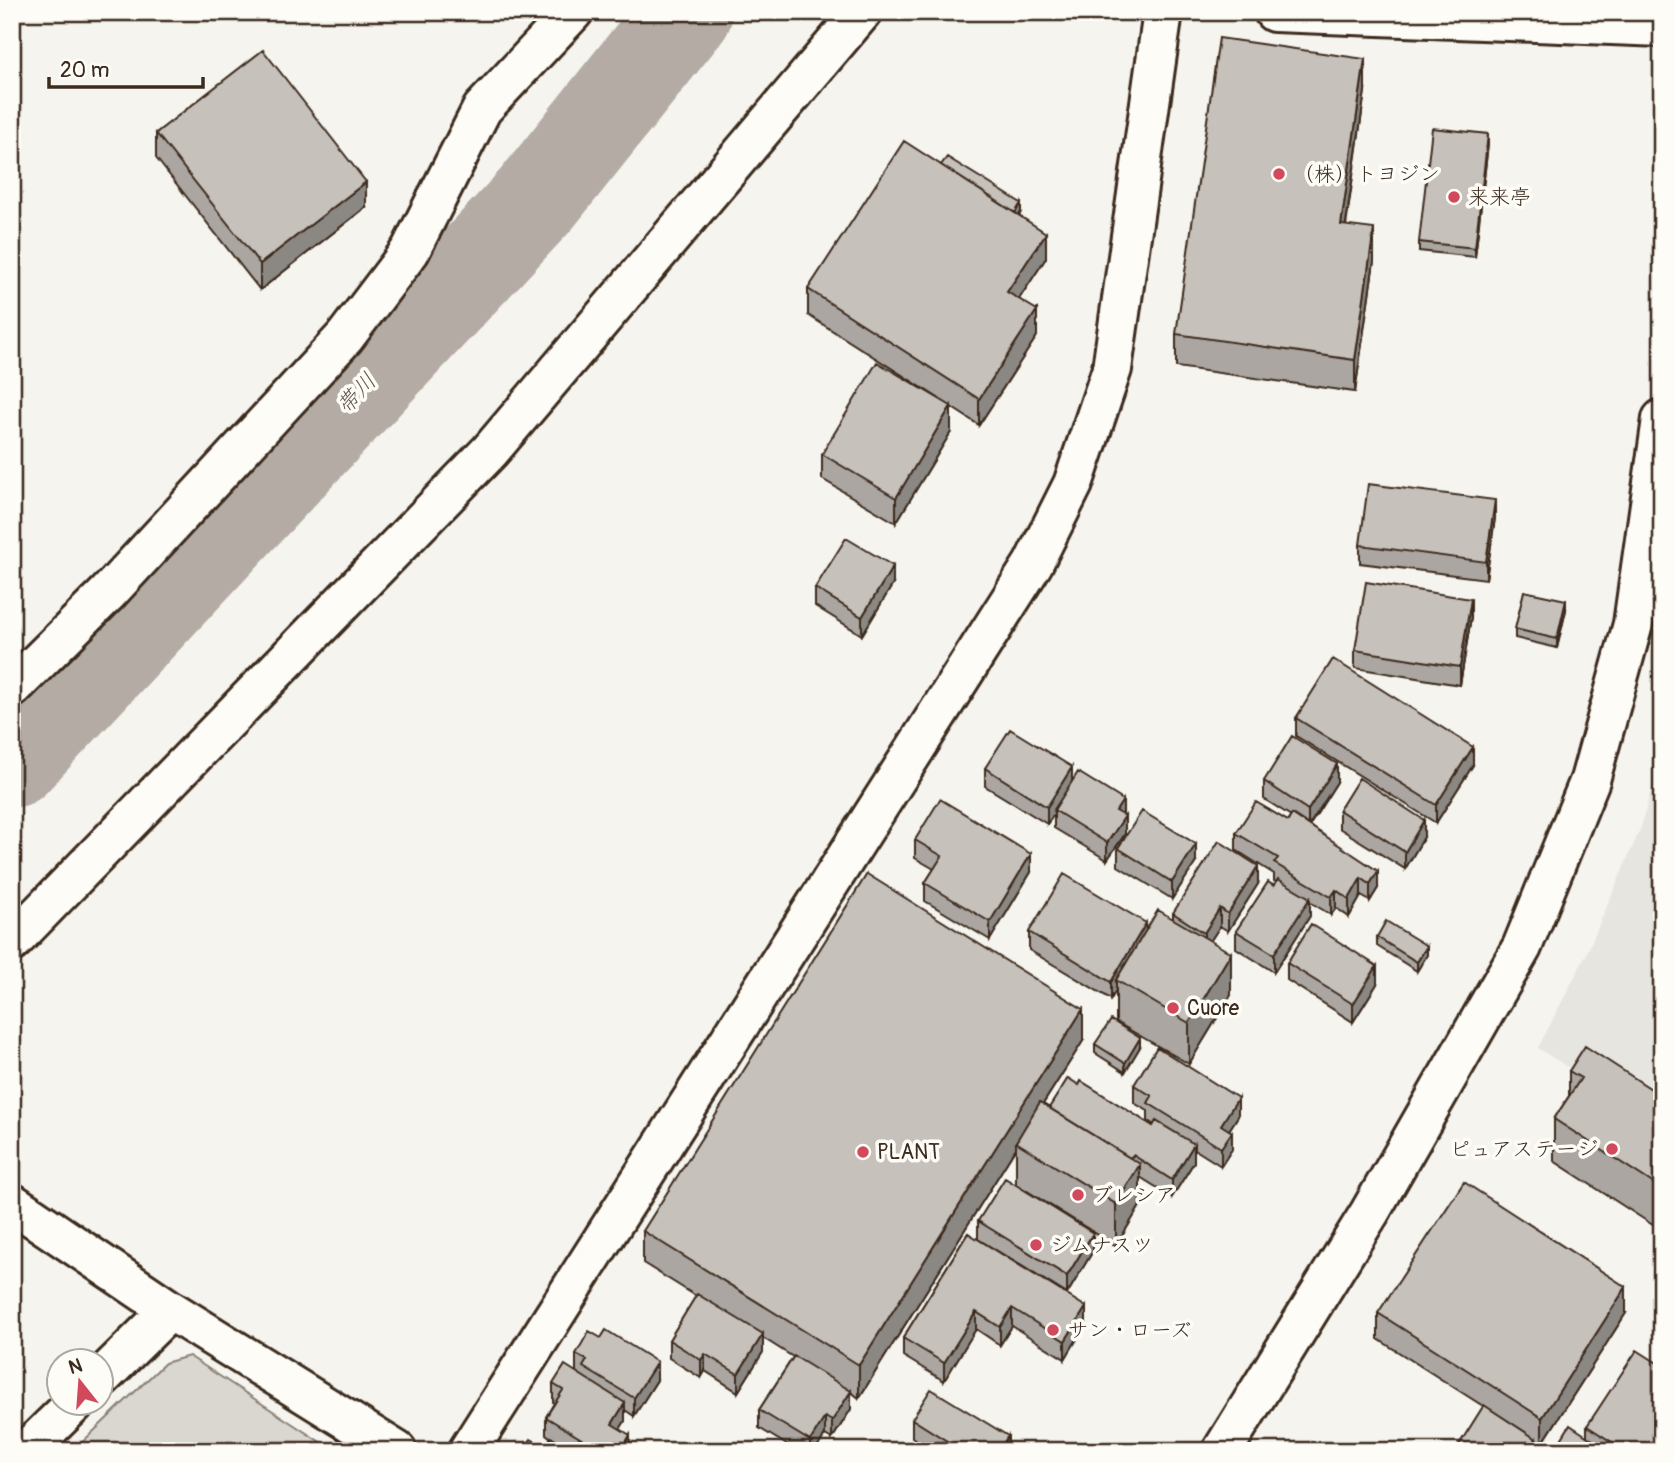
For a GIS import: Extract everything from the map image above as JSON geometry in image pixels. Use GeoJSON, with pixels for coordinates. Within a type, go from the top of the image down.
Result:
{"type":"FeatureCollection","features":[{"type":"Feature","properties":{"kind":"street"},"geometry":{"type":"LineString","coordinates":[[12,688],[108,593],[345,337],[410,251],[482,108],[573,12]]}},
{"type":"Feature","properties":{"kind":"street"},"geometry":{"type":"LineString","coordinates":[[12,942],[490,451],[862,12]]}},
{"type":"Feature","properties":{"kind":"street"},"geometry":{"type":"LineString","coordinates":[[468,1451],[1033,564],[1073,484],[1112,369],[1163,12]]}},
{"type":"Feature","properties":{"kind":"street"},"geometry":{"type":"LineString","coordinates":[[1275,12],[1662,27]]}},
{"type":"Feature","properties":{"kind":"street"},"geometry":{"type":"LineString","coordinates":[[1222,1451],[1370,1212],[1522,947],[1590,780],[1633,624],[1662,419]]}},
{"type":"Feature","properties":{"kind":"street"},"geometry":{"type":"LineString","coordinates":[[12,1203],[170,1310],[397,1451]]}},
{"type":"Feature","properties":{"kind":"street"},"geometry":{"type":"LineString","coordinates":[[116,1363],[170,1310]]}},
{"type":"Feature","properties":{"kind":"street"},"geometry":{"type":"LineString","coordinates":[[26,1451],[60,1418]]}},
{"type":"Feature","properties":{"kind":"shaded area"},"geometry":{"type":"Polygon","coordinates":[[[1662,750],[1662,1128],[1538,1048],[1586,955],[1641,827],[1662,750]]]}},
{"type":"Feature","properties":{"kind":"shaded area"},"geometry":{"type":"Polygon","coordinates":[[[189,1356],[334,1451],[73,1451],[108,1418],[116,1418],[116,1410],[165,1363],[189,1356]]]}},
{"type":"Feature","properties":{"kind":"building","name":"（株）トヨジン"},"geometry":{"type":"Polygon","coordinates":[[[1219,38],[1365,59],[1341,225],[1374,229],[1355,360],[1176,334],[1219,38]]]}},
{"type":"Feature","properties":{"kind":"building"},"geometry":{"type":"Polygon","coordinates":[[[263,50],[366,182],[260,264],[156,133],[263,50]]]}},
{"type":"Feature","properties":{"kind":"building","name":"来来亭"},"geometry":{"type":"Polygon","coordinates":[[[1432,128],[1488,134],[1475,248],[1419,242],[1432,128]]]}},
{"type":"Feature","properties":{"kind":"building"},"geometry":{"type":"Polygon","coordinates":[[[904,141],[1046,233],[1007,292],[1037,310],[979,399],[808,289],[904,141]]]}},
{"type":"Feature","properties":{"kind":"building"},"geometry":{"type":"Polygon","coordinates":[[[947,157],[1021,203],[1015,213],[941,165],[947,157]]]}},
{"type":"Feature","properties":{"kind":"building"},"geometry":{"type":"Polygon","coordinates":[[[877,362],[951,406],[896,498],[822,454],[877,362]]]}},
{"type":"Feature","properties":{"kind":"building"},"geometry":{"type":"Polygon","coordinates":[[[1368,484],[1495,500],[1486,562],[1360,545],[1368,484]]]}},
{"type":"Feature","properties":{"kind":"building"},"geometry":{"type":"Polygon","coordinates":[[[846,538],[893,566],[862,617],[815,588],[846,538]]]}},
{"type":"Feature","properties":{"kind":"building"},"geometry":{"type":"Polygon","coordinates":[[[1366,582],[1471,599],[1460,667],[1355,650],[1366,582]]]}},
{"type":"Feature","properties":{"kind":"building"},"geometry":{"type":"Polygon","coordinates":[[[1524,591],[1566,600],[1557,639],[1515,629],[1524,591]]]}},
{"type":"Feature","properties":{"kind":"building"},"geometry":{"type":"Polygon","coordinates":[[[1333,659],[1473,747],[1436,805],[1296,718],[1333,659]]]}},
{"type":"Feature","properties":{"kind":"building"},"geometry":{"type":"Polygon","coordinates":[[[1010,729],[1072,767],[1047,807],[985,768],[1010,729]]]}},
{"type":"Feature","properties":{"kind":"building"},"geometry":{"type":"Polygon","coordinates":[[[1292,736],[1337,764],[1308,810],[1264,781],[1292,736]]]}},
{"type":"Feature","properties":{"kind":"building"},"geometry":{"type":"Polygon","coordinates":[[[1078,772],[1123,800],[1116,811],[1125,816],[1107,843],[1054,810],[1078,772]]]}},
{"type":"Feature","properties":{"kind":"building"},"geometry":{"type":"Polygon","coordinates":[[[1359,778],[1424,820],[1405,852],[1339,810],[1359,778]]]}},
{"type":"Feature","properties":{"kind":"building"},"geometry":{"type":"Polygon","coordinates":[[[940,799],[1031,854],[990,922],[925,883],[942,856],[915,840],[940,799]]]}},
{"type":"Feature","properties":{"kind":"building"},"geometry":{"type":"Polygon","coordinates":[[[1256,802],[1288,821],[1292,814],[1378,871],[1370,884],[1361,878],[1349,899],[1336,890],[1331,897],[1274,863],[1278,858],[1236,833],[1256,802]]]}},
{"type":"Feature","properties":{"kind":"building"},"geometry":{"type":"Polygon","coordinates":[[[1142,811],[1196,844],[1172,882],[1118,848],[1142,811]]]}},
{"type":"Feature","properties":{"kind":"building"},"geometry":{"type":"Polygon","coordinates":[[[1219,841],[1258,866],[1228,914],[1220,908],[1204,933],[1173,913],[1219,841]]]}},
{"type":"Feature","properties":{"kind":"building","name":"PLANT"},"geometry":{"type":"Polygon","coordinates":[[[867,874],[1083,1009],[859,1365],[643,1231],[867,874]]]}},
{"type":"Feature","properties":{"kind":"building"},"geometry":{"type":"Polygon","coordinates":[[[1064,874],[1146,923],[1111,982],[1029,932],[1064,874]]]}},
{"type":"Feature","properties":{"kind":"building"},"geometry":{"type":"Polygon","coordinates":[[[1278,879],[1310,898],[1274,954],[1236,931],[1268,882],[1274,886],[1278,879]]]}},
{"type":"Feature","properties":{"kind":"building"},"geometry":{"type":"Polygon","coordinates":[[[1158,910],[1231,953],[1189,1023],[1116,980],[1158,910]]]}},
{"type":"Feature","properties":{"kind":"building"},"geometry":{"type":"Polygon","coordinates":[[[1386,921],[1427,946],[1417,962],[1377,937],[1386,921]]]}},
{"type":"Feature","properties":{"kind":"building"},"geometry":{"type":"Polygon","coordinates":[[[1311,924],[1377,966],[1353,1004],[1287,963],[1311,924]]]}},
{"type":"Feature","properties":{"kind":"building"},"geometry":{"type":"Polygon","coordinates":[[[1111,1020],[1140,1038],[1125,1063],[1095,1044],[1111,1020]]]}},
{"type":"Feature","properties":{"kind":"building"},"geometry":{"type":"Polygon","coordinates":[[[1585,1046],[1662,1096],[1662,1189],[1554,1119],[1581,1078],[1569,1071],[1585,1046]]]}},
{"type":"Feature","properties":{"kind":"building"},"geometry":{"type":"Polygon","coordinates":[[[1157,1047],[1238,1098],[1221,1125],[1232,1132],[1221,1148],[1148,1103],[1152,1096],[1134,1085],[1157,1047]]]}},
{"type":"Feature","properties":{"kind":"building"},"geometry":{"type":"Polygon","coordinates":[[[1068,1078],[1079,1085],[1081,1081],[1153,1126],[1156,1121],[1194,1144],[1172,1180],[1133,1155],[1130,1158],[1049,1108],[1068,1078]]]}},
{"type":"Feature","properties":{"kind":"building"},"geometry":{"type":"Polygon","coordinates":[[[1040,1102],[1140,1164],[1116,1204],[1016,1142],[1040,1102]]]}},
{"type":"Feature","properties":{"kind":"building","name":"ジムナスツ"},"geometry":{"type":"Polygon","coordinates":[[[1005,1178],[1093,1233],[1067,1276],[978,1221],[1005,1178]]]}},
{"type":"Feature","properties":{"kind":"building"},"geometry":{"type":"Polygon","coordinates":[[[1464,1182],[1626,1287],[1542,1418],[1378,1313],[1464,1182]]]}},
{"type":"Feature","properties":{"kind":"building"},"geometry":{"type":"Polygon","coordinates":[[[968,1233],[1086,1307],[1065,1341],[1012,1308],[1000,1327],[976,1312],[944,1363],[903,1338],[968,1233]]]}},
{"type":"Feature","properties":{"kind":"building"},"geometry":{"type":"Polygon","coordinates":[[[697,1294],[763,1334],[738,1374],[705,1354],[701,1360],[669,1340],[697,1294]]]}},
{"type":"Feature","properties":{"kind":"building"},"geometry":{"type":"Polygon","coordinates":[[[606,1330],[657,1362],[634,1398],[583,1367],[587,1360],[576,1354],[589,1331],[601,1338],[606,1330]]]}},
{"type":"Feature","properties":{"kind":"building"},"geometry":{"type":"Polygon","coordinates":[[[1637,1350],[1662,1366],[1662,1451],[1626,1451],[1587,1426],[1637,1350]]]}},
{"type":"Feature","properties":{"kind":"building"},"geometry":{"type":"Polygon","coordinates":[[[794,1356],[851,1391],[832,1421],[825,1417],[810,1441],[759,1410],[794,1356]]]}},
{"type":"Feature","properties":{"kind":"building"},"geometry":{"type":"Polygon","coordinates":[[[565,1365],[625,1403],[612,1424],[630,1435],[621,1451],[601,1451],[546,1417],[563,1390],[553,1384],[565,1365]]]}},
{"type":"Feature","properties":{"kind":"building"},"geometry":{"type":"Polygon","coordinates":[[[931,1389],[1008,1436],[998,1451],[963,1451],[912,1419],[931,1389]]]}},
{"type":"Feature","properties":{"kind":"building"},"geometry":{"type":"Polygon","coordinates":[[[1484,1405],[1536,1439],[1528,1451],[1455,1451],[1484,1405]]]}},
{"type":"Feature","properties":{"kind":"building"},"geometry":{"type":"Polygon","coordinates":[[[1570,1425],[1609,1451],[1554,1451],[1570,1425]]]}},
{"type":"Feature","properties":{"kind":"building"},"geometry":{"type":"Polygon","coordinates":[[[551,1437],[572,1451],[523,1451],[531,1439],[545,1447],[551,1437]]]}},
{"type":"Feature","properties":{"kind":"waterway","name":"帯川"},"geometry":{"type":"LineString","coordinates":[[12,761],[536,200],[686,12]]}},
{"type":"Feature","properties":{"kind":"place","name":"（株）トヨジン"},"geometry":{"type":"Point","coordinates":[1279,174]}},
{"type":"Feature","properties":{"kind":"place","name":"来来亭"},"geometry":{"type":"Point","coordinates":[1454,197]}},
{"type":"Feature","properties":{"kind":"place","name":"Cuore"},"geometry":{"type":"Point","coordinates":[1173,1008]}},
{"type":"Feature","properties":{"kind":"place","name":"ピュアステージ"},"geometry":{"type":"Point","coordinates":[1612,1149]}},
{"type":"Feature","properties":{"kind":"place","name":"PLANT"},"geometry":{"type":"Point","coordinates":[863,1152]}},
{"type":"Feature","properties":{"kind":"place","name":"ブレシア"},"geometry":{"type":"Point","coordinates":[1078,1195]}},
{"type":"Feature","properties":{"kind":"place","name":"ジムナスツ"},"geometry":{"type":"Point","coordinates":[1036,1245]}},
{"type":"Feature","properties":{"kind":"place","name":"サン・ローズ"},"geometry":{"type":"Point","coordinates":[1053,1330]}}]}
